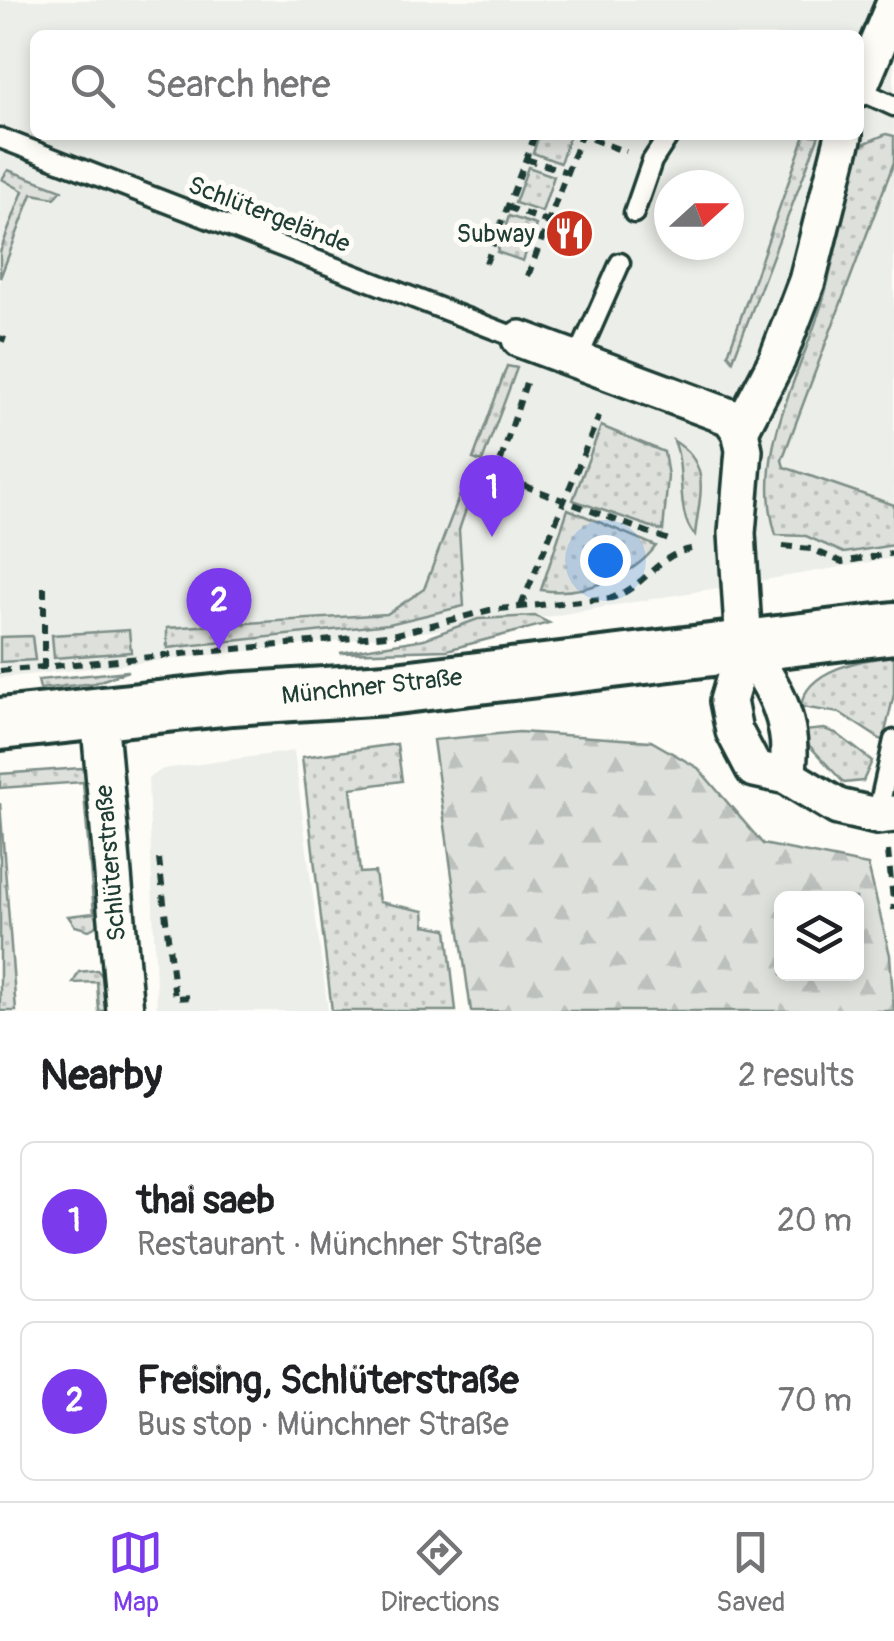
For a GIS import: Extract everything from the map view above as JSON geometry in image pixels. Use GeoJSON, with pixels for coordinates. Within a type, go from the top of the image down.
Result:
{"type":"FeatureCollection","features":[{"type":"Feature","properties":{"kind":"main road","name":"Münchner Straße"},"geometry":{"type":"LineString","coordinates":[[0,724],[232,699],[387,689],[641,655],[894,628]]}},
{"type":"Feature","properties":{"kind":"street"},"geometry":{"type":"LineString","coordinates":[[864,77],[894,5]]}},
{"type":"Feature","properties":{"kind":"street"},"geometry":{"type":"LineString","coordinates":[[740,430],[777,360],[807,281],[843,140]]}},
{"type":"Feature","properties":{"kind":"street"},"geometry":{"type":"LineString","coordinates":[[520,339],[730,417],[740,430],[744,450],[737,532],[744,646],[728,701],[734,731],[754,769],[787,776],[838,807],[886,823]]}},
{"type":"Feature","properties":{"kind":"street"},"geometry":{"type":"LineString","coordinates":[[744,646],[782,703],[791,756],[787,776]]}},
{"type":"Feature","properties":{"kind":"street","name":"Schlüterstraße"},"geometry":{"type":"LineString","coordinates":[[98,716],[125,1011]]}},
{"type":"Feature","properties":{"kind":"lane"},"geometry":{"type":"LineString","coordinates":[[864,91],[894,106]]}},
{"type":"Feature","properties":{"kind":"lane","name":"Schlütergelände"},"geometry":{"type":"LineString","coordinates":[[0,138],[520,339]]}},
{"type":"Feature","properties":{"kind":"lane"},"geometry":{"type":"LineString","coordinates":[[634,213],[652,161],[666,140]]}},
{"type":"Feature","properties":{"kind":"lane"},"geometry":{"type":"LineString","coordinates":[[577,360],[620,262]]}},
{"type":"Feature","properties":{"kind":"lane"},"geometry":{"type":"LineString","coordinates":[[886,823],[894,740]]}},
{"type":"Feature","properties":{"kind":"path"},"geometry":{"type":"LineString","coordinates":[[486,263],[533,140]]}},
{"type":"Feature","properties":{"kind":"path"},"geometry":{"type":"LineString","coordinates":[[528,276],[579,140]]}},
{"type":"Feature","properties":{"kind":"path"},"geometry":{"type":"LineString","coordinates":[[595,140],[652,161]]}},
{"type":"Feature","properties":{"kind":"path"},"geometry":{"type":"LineString","coordinates":[[526,159],[567,172]]}},
{"type":"Feature","properties":{"kind":"path"},"geometry":{"type":"LineString","coordinates":[[508,207],[548,222]]}},
{"type":"Feature","properties":{"kind":"path"},"geometry":{"type":"LineString","coordinates":[[526,384],[496,475],[674,542]]}},
{"type":"Feature","properties":{"kind":"path"},"geometry":{"type":"LineString","coordinates":[[521,606],[600,416]]}},
{"type":"Feature","properties":{"kind":"path"},"geometry":{"type":"LineString","coordinates":[[782,546],[811,549],[842,562],[894,553]]}},
{"type":"Feature","properties":{"kind":"path"},"geometry":{"type":"LineString","coordinates":[[0,671],[397,634],[521,606],[631,592],[668,553],[690,550]]}},
{"type":"Feature","properties":{"kind":"path"},"geometry":{"type":"LineString","coordinates":[[44,588],[44,668]]}},
{"type":"Feature","properties":{"kind":"path"},"geometry":{"type":"LineString","coordinates":[[886,823],[888,891],[894,910]]}},
{"type":"Feature","properties":{"kind":"path"},"geometry":{"type":"LineString","coordinates":[[146,860],[163,859],[175,998],[195,996]]}},
{"type":"Feature","properties":{"kind":"shaded area"},"geometry":{"type":"Polygon","coordinates":[[[0,0],[894,0],[894,558],[522,621],[0,678],[0,0]]]}},
{"type":"Feature","properties":{"kind":"shaded area"},"geometry":{"type":"Polygon","coordinates":[[[294,751],[328,1011],[157,1011],[148,778],[163,769],[294,751]]]}},
{"type":"Feature","properties":{"kind":"green space"},"geometry":{"type":"Polygon","coordinates":[[[886,134],[894,136],[894,162],[782,460],[784,467],[894,505],[894,545],[844,553],[806,536],[776,535],[770,473],[782,412],[825,293],[861,145],[886,134]]]}},
{"type":"Feature","properties":{"kind":"green space"},"geometry":{"type":"Polygon","coordinates":[[[537,140],[568,140],[560,163],[533,153],[537,140]]]}},
{"type":"Feature","properties":{"kind":"green space"},"geometry":{"type":"Polygon","coordinates":[[[803,140],[817,140],[733,360],[728,354],[803,140]]]}},
{"type":"Feature","properties":{"kind":"green space"},"geometry":{"type":"Polygon","coordinates":[[[528,167],[554,176],[542,212],[515,203],[528,167]]]}},
{"type":"Feature","properties":{"kind":"green space"},"geometry":{"type":"Polygon","coordinates":[[[8,170],[62,190],[55,198],[32,194],[0,278],[0,252],[23,191],[2,179],[8,170]]]}},
{"type":"Feature","properties":{"kind":"green space"},"geometry":{"type":"Polygon","coordinates":[[[509,216],[536,225],[523,261],[497,252],[509,216]]]}},
{"type":"Feature","properties":{"kind":"green space"},"geometry":{"type":"Polygon","coordinates":[[[507,366],[517,368],[482,462],[473,459],[507,366]]]}},
{"type":"Feature","properties":{"kind":"green space"},"geometry":{"type":"Polygon","coordinates":[[[601,426],[664,452],[668,476],[663,531],[573,500],[601,426]]]}},
{"type":"Feature","properties":{"kind":"green space"},"geometry":{"type":"Polygon","coordinates":[[[674,441],[686,450],[699,471],[695,535],[685,516],[674,441]]]}},
{"type":"Feature","properties":{"kind":"green space"},"geometry":{"type":"Polygon","coordinates":[[[467,476],[476,480],[459,530],[464,606],[389,624],[167,648],[167,628],[387,614],[424,589],[467,476]]]}},
{"type":"Feature","properties":{"kind":"green space"},"geometry":{"type":"Polygon","coordinates":[[[568,509],[656,546],[620,576],[589,587],[541,590],[568,509]]]}},
{"type":"Feature","properties":{"kind":"green space"},"geometry":{"type":"Polygon","coordinates":[[[535,616],[549,623],[447,650],[340,653],[424,639],[478,619],[535,616]]]}},
{"type":"Feature","properties":{"kind":"green space"},"geometry":{"type":"Polygon","coordinates":[[[129,630],[131,652],[54,658],[52,635],[129,630]]]}},
{"type":"Feature","properties":{"kind":"green space"},"geometry":{"type":"Polygon","coordinates":[[[32,636],[35,660],[0,662],[0,637],[32,636]]]}},
{"type":"Feature","properties":{"kind":"green space"},"geometry":{"type":"Polygon","coordinates":[[[894,656],[894,694],[883,741],[840,713],[801,707],[805,694],[824,675],[852,663],[894,656]]]}},
{"type":"Feature","properties":{"kind":"green space"},"geometry":{"type":"Polygon","coordinates":[[[128,671],[95,683],[40,689],[38,680],[128,671]]]}},
{"type":"Feature","properties":{"kind":"green space"},"geometry":{"type":"Polygon","coordinates":[[[824,729],[836,733],[872,761],[863,781],[844,783],[807,743],[803,731],[824,729]]]}},
{"type":"Feature","properties":{"kind":"green space"},"geometry":{"type":"Polygon","coordinates":[[[519,732],[651,741],[698,768],[763,844],[868,865],[890,955],[894,1011],[471,1011],[433,740],[519,732]]]}},
{"type":"Feature","properties":{"kind":"green space"},"geometry":{"type":"Polygon","coordinates":[[[397,744],[402,781],[351,788],[360,873],[375,872],[379,902],[424,911],[425,925],[447,929],[456,1011],[332,1011],[302,757],[397,744]]]}},
{"type":"Feature","properties":{"kind":"green space"},"geometry":{"type":"Polygon","coordinates":[[[81,768],[87,774],[102,923],[89,930],[75,926],[68,916],[94,913],[83,782],[0,788],[0,774],[81,768]]]}},
{"type":"Feature","properties":{"kind":"green space"},"geometry":{"type":"Polygon","coordinates":[[[0,803],[16,1011],[0,1011],[0,803]]]}},
{"type":"Feature","properties":{"kind":"green space"},"geometry":{"type":"Polygon","coordinates":[[[97,970],[105,979],[109,1011],[99,1011],[97,982],[73,983],[79,972],[97,970]]]}},
{"type":"Feature","properties":{"kind":"place","name":"Subway"},"geometry":{"type":"Point","coordinates":[570,234]}},
{"type":"Feature","properties":{"kind":"place","name":"thai saeb"},"geometry":{"type":"Point","coordinates":[492,537]}},
{"type":"Feature","properties":{"kind":"place","name":"Freising, Schlüterstraße"},"geometry":{"type":"Point","coordinates":[219,650]}}]}
